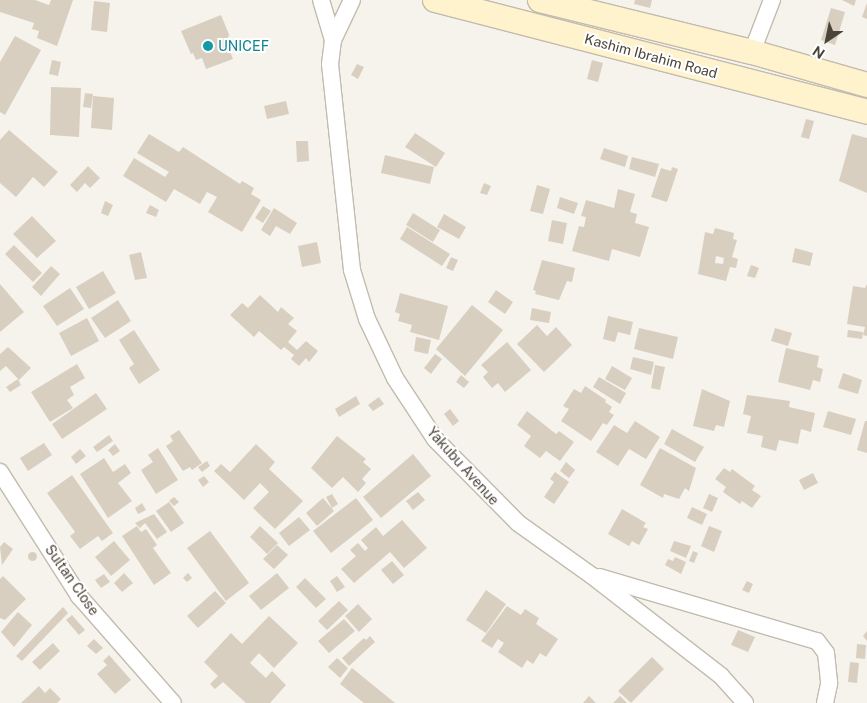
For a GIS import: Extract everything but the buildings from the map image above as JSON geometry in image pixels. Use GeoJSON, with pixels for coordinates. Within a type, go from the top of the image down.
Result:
{"type":"FeatureCollection","features":[{"type":"Feature","properties":{"kind":"street","name":"Yakubu Avenue"},"geometry":{"type":"LineString","coordinates":[[321,0],[333,40]]}},
{"type":"Feature","properties":{"kind":"street","name":"Yakubu Avenue"},"geometry":{"type":"LineString","coordinates":[[352,0],[333,40],[330,64],[352,270],[375,336],[395,378],[435,438],[518,523],[591,575],[721,676],[745,703]]}},
{"type":"Feature","properties":{"kind":"street","name":"Kashim Ibrahim Road"},"geometry":{"type":"LineString","coordinates":[[434,0],[867,112]]}},
{"type":"Feature","properties":{"kind":"street","name":"Kashim Ibrahim Road"},"geometry":{"type":"LineString","coordinates":[[540,0],[752,52],[867,85]]}},
{"type":"Feature","properties":{"kind":"street"},"geometry":{"type":"LineString","coordinates":[[752,52],[772,0]]}},
{"type":"Feature","properties":{"kind":"street"},"geometry":{"type":"LineString","coordinates":[[640,52],[646,26]]}},
{"type":"Feature","properties":{"kind":"street","name":"Sultan Close"},"geometry":{"type":"LineString","coordinates":[[0,472],[79,596],[173,703]]}},
{"type":"Feature","properties":{"kind":"street"},"geometry":{"type":"LineString","coordinates":[[591,575],[817,641],[826,653],[829,684],[825,703]]}},
{"type":"Feature","properties":{"kind":"place","name":"UNICEF"},"geometry":{"type":"Point","coordinates":[208,46]}}]}
